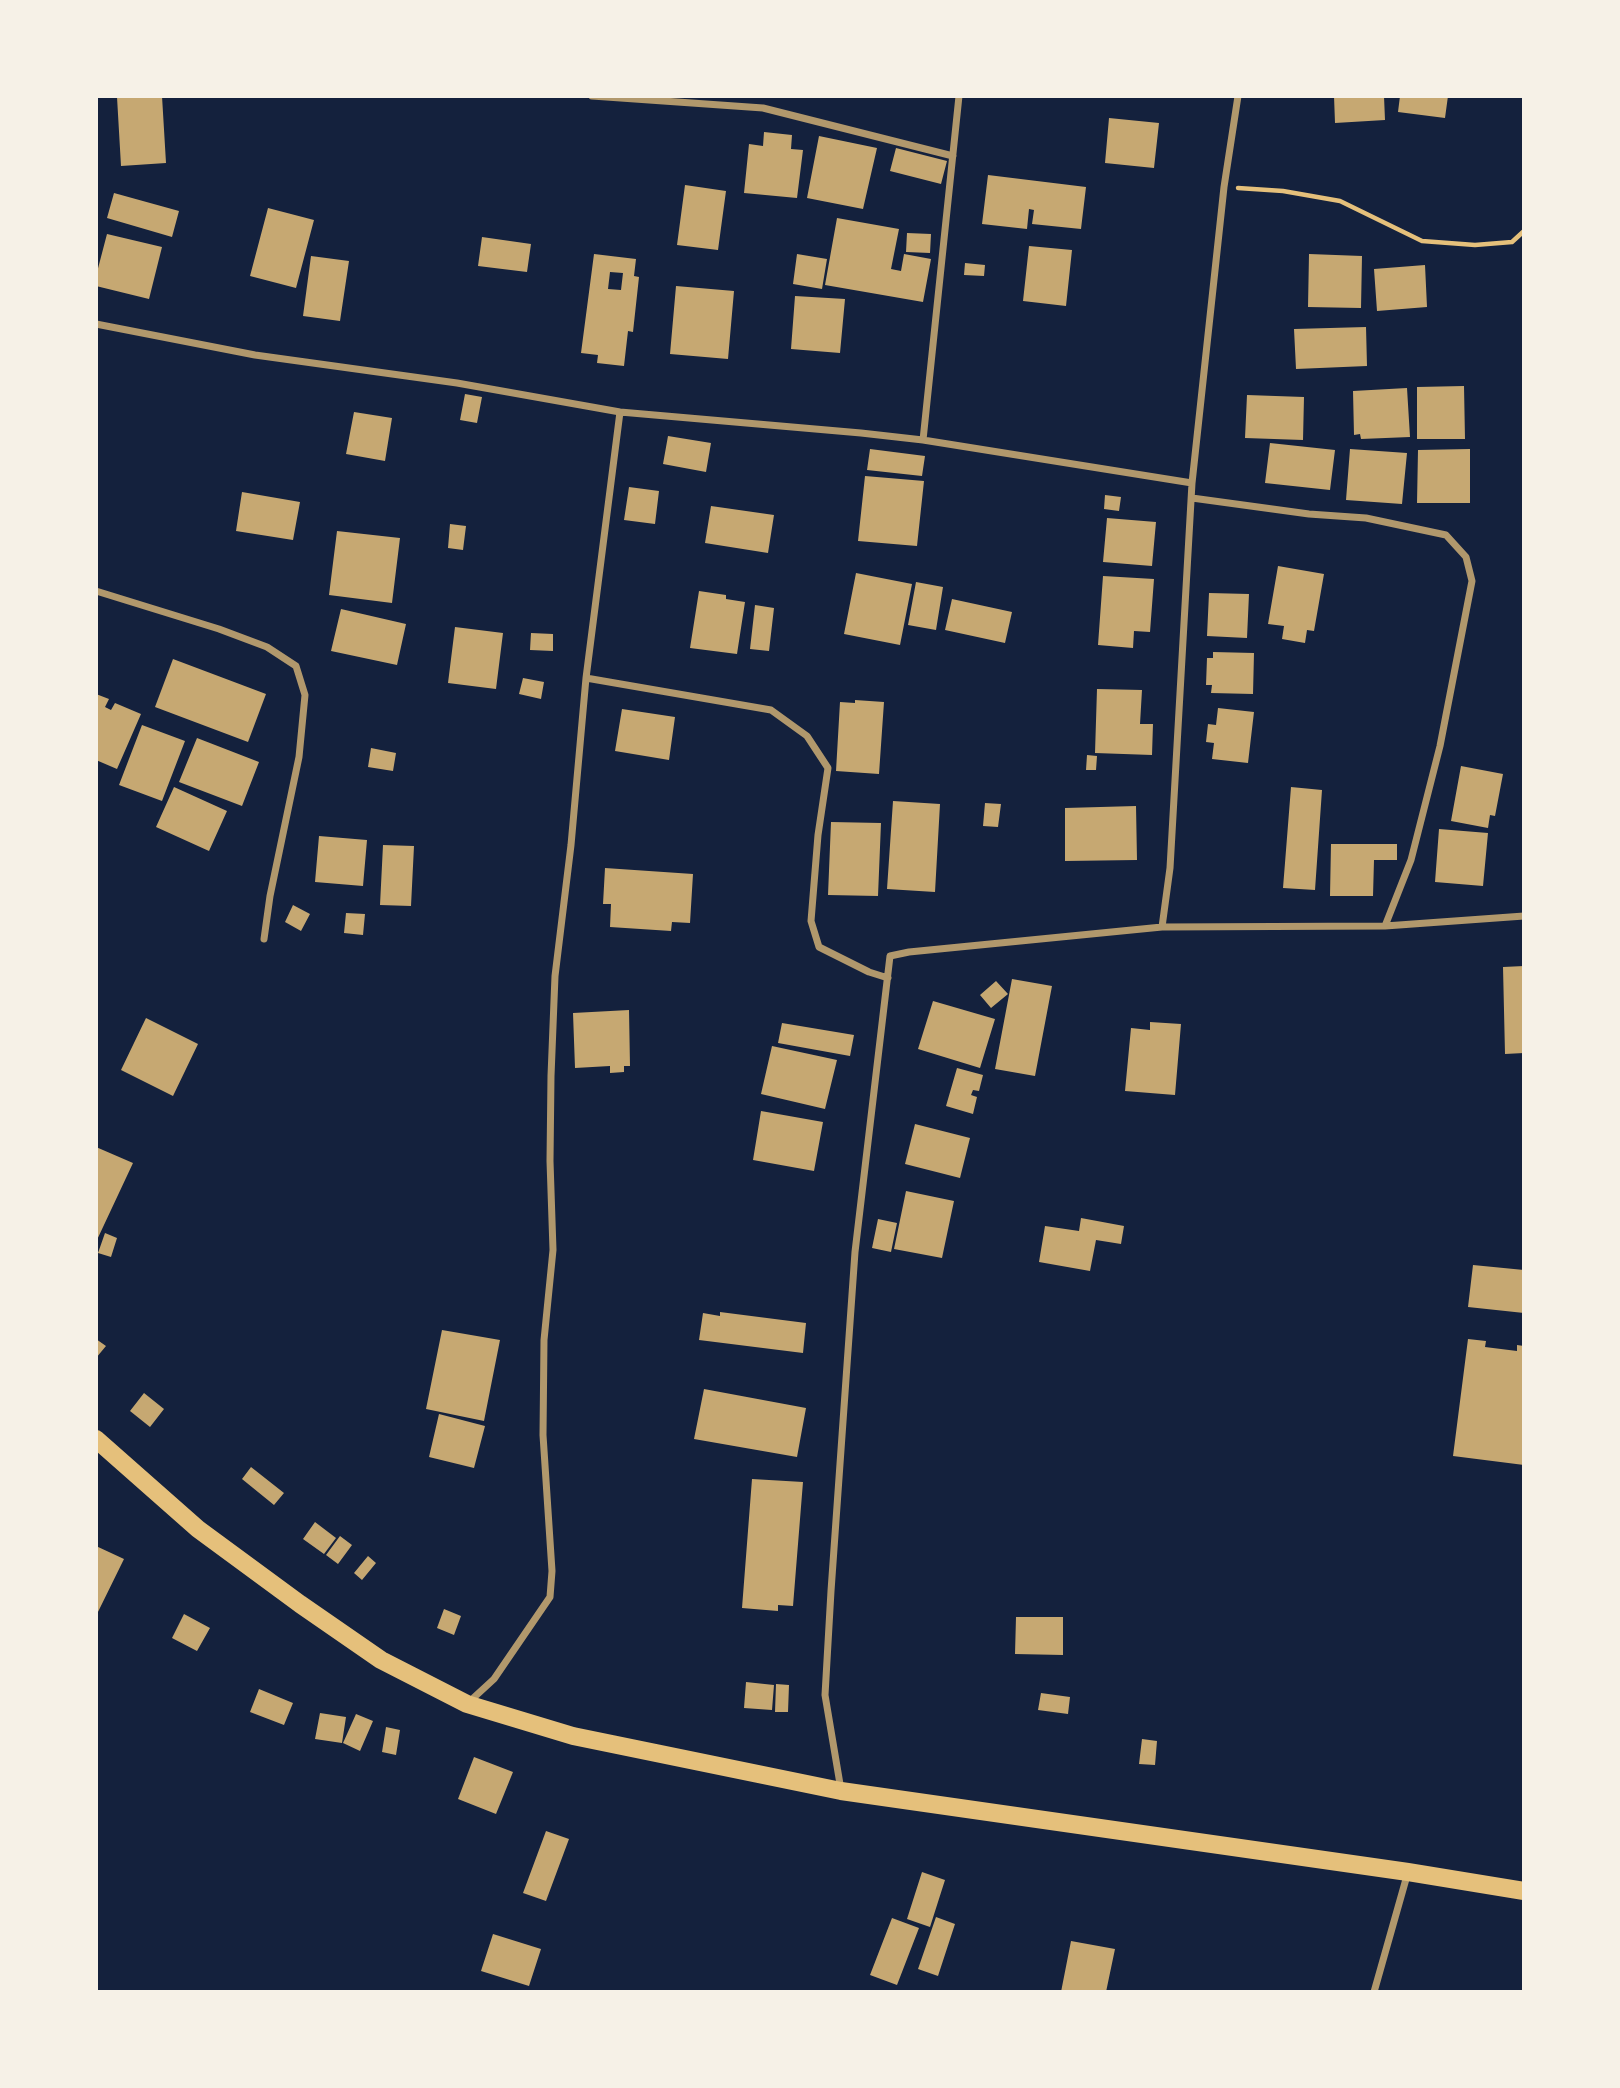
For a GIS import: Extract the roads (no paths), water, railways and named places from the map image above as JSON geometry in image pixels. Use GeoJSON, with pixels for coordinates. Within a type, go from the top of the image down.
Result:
{"type":"FeatureCollection","features":[{"type":"Feature","properties":{"kind":"main road"},"geometry":{"type":"LineString","coordinates":[[96,1439],[198,1529],[300,1604],[381,1660],[467,1704],[573,1735],[841,1791],[1524,1891]]}},
{"type":"Feature","properties":{"kind":"street"},"geometry":{"type":"LineString","coordinates":[[592,96],[763,108],[953,156]]}},
{"type":"Feature","properties":{"kind":"street"},"geometry":{"type":"LineString","coordinates":[[923,440],[959,96]]}},
{"type":"Feature","properties":{"kind":"street"},"geometry":{"type":"LineString","coordinates":[[1162,927],[1170,867],[1192,483],[1224,187],[1238,96]]}},
{"type":"Feature","properties":{"kind":"street"},"geometry":{"type":"LineString","coordinates":[[96,324],[255,355],[457,383],[620,412],[923,440],[1192,483]]}},
{"type":"Feature","properties":{"kind":"street"},"geometry":{"type":"LineString","coordinates":[[467,1704],[494,1679],[550,1597],[552,1571],[543,1435],[544,1340],[552,1250],[550,1161],[555,976],[571,845],[586,678],[620,412]]}},
{"type":"Feature","properties":{"kind":"street"},"geometry":{"type":"LineString","coordinates":[[1192,498],[1309,514],[1366,518],[1446,535],[1466,557],[1472,581],[1440,746],[1411,860],[1385,926]]}},
{"type":"Feature","properties":{"kind":"street"},"geometry":{"type":"LineString","coordinates":[[96,591],[219,629],[267,647],[296,666],[305,695],[299,757],[264,939]]}},
{"type":"Feature","properties":{"kind":"street"},"geometry":{"type":"LineString","coordinates":[[586,678],[771,710],[807,736],[828,768],[818,835],[811,921],[819,947],[869,972],[888,978]]}},
{"type":"Feature","properties":{"kind":"street"},"geometry":{"type":"LineString","coordinates":[[841,1791],[825,1695],[829,1617],[855,1252],[890,956],[1162,927],[1385,926],[1524,916]]}},
{"type":"Feature","properties":{"kind":"street"},"geometry":{"type":"LineString","coordinates":[[1374,1992],[1408,1872]]}}]}
